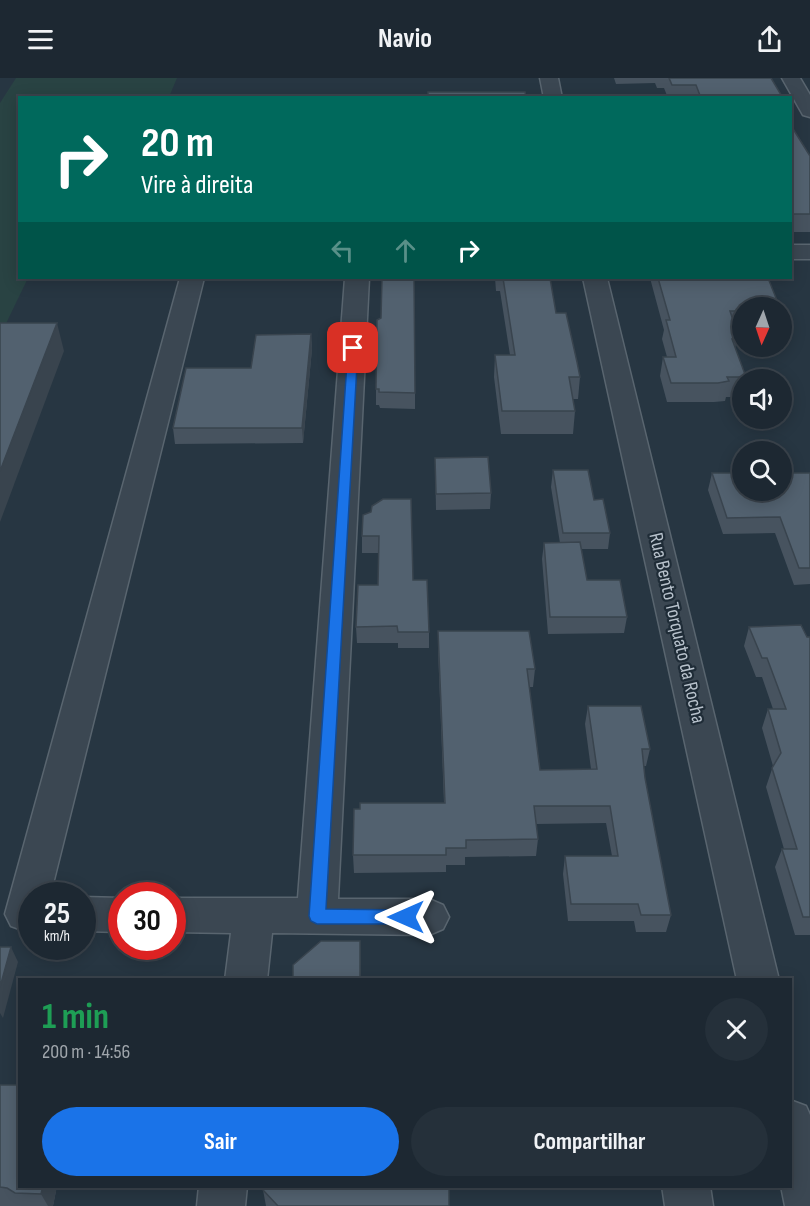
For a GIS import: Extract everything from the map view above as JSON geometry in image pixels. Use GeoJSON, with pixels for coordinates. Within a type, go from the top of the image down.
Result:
{"type":"FeatureCollection","features":[{"type":"Feature","properties":{"kind":"street"},"geometry":{"type":"LineString","coordinates":[[549,78],[553,96]]}},
{"type":"Feature","properties":{"kind":"street"},"geometry":{"type":"LineString","coordinates":[[791,78],[810,111]]}},
{"type":"Feature","properties":{"kind":"street"},"geometry":{"type":"LineString","coordinates":[[792,252],[810,252]]}},
{"type":"Feature","properties":{"kind":"street"},"geometry":{"type":"LineString","coordinates":[[28,882],[192,279]]}},
{"type":"Feature","properties":{"kind":"street"},"geometry":{"type":"LineString","coordinates":[[317,916],[357,279]]}},
{"type":"Feature","properties":{"kind":"street","name":"Rua Bento Torquato da Rocha"},"geometry":{"type":"LineString","coordinates":[[595,279],[758,978]]}},
{"type":"Feature","properties":{"kind":"street"},"geometry":{"type":"LineString","coordinates":[[186,915],[429,917]]}},
{"type":"Feature","properties":{"kind":"street"},"geometry":{"type":"LineString","coordinates":[[246,978],[253,916]]}},
{"type":"Feature","properties":{"kind":"street"},"geometry":{"type":"LineString","coordinates":[[792,1131],[809,1206]]}},
{"type":"Feature","properties":{"kind":"street"},"geometry":{"type":"LineString","coordinates":[[221,1206],[223,1188]]}},
{"type":"Feature","properties":{"kind":"street"},"geometry":{"type":"LineString","coordinates":[[686,1188],[688,1206]]}},
{"type":"Feature","properties":{"kind":"green space"},"geometry":{"type":"Polygon","coordinates":[[[16,78],[177,78],[169,96],[18,96],[18,279],[28,279],[0,336],[0,103],[16,78]]]}},
{"type":"Feature","properties":{"kind":"building"},"geometry":{"type":"Polygon","coordinates":[[[669,78],[771,78],[782,96],[700,96],[696,85],[672,85],[669,78]]]}},
{"type":"Feature","properties":{"kind":"building"},"geometry":{"type":"Polygon","coordinates":[[[428,92],[525,92],[526,96],[428,96],[428,92]]]}},
{"type":"Feature","properties":{"kind":"building"},"geometry":{"type":"Polygon","coordinates":[[[792,127],[810,156],[810,214],[792,214],[792,127]]]}},
{"type":"Feature","properties":{"kind":"building"},"geometry":{"type":"Polygon","coordinates":[[[382,279],[414,279],[415,393],[379,392],[379,389],[376,389],[377,320],[381,318],[382,279]]]}},
{"type":"Feature","properties":{"kind":"building"},"geometry":{"type":"Polygon","coordinates":[[[503,279],[550,279],[556,313],[566,313],[580,377],[569,377],[575,411],[502,411],[495,355],[515,355],[503,279]]]}},
{"type":"Feature","properties":{"kind":"building"},"geometry":{"type":"Polygon","coordinates":[[[658,279],[768,279],[776,297],[732,297],[732,311],[730,311],[732,357],[739,357],[743,369],[732,369],[732,377],[727,377],[729,381],[671,383],[663,357],[676,357],[666,320],[670,320],[658,279]]]}},
{"type":"Feature","properties":{"kind":"building"},"geometry":{"type":"Polygon","coordinates":[[[0,323],[57,323],[0,471],[0,323]]]}},
{"type":"Feature","properties":{"kind":"building"},"geometry":{"type":"Polygon","coordinates":[[[311,334],[302,428],[173,428],[186,368],[251,368],[256,335],[311,334]]]}},
{"type":"Feature","properties":{"kind":"building"},"geometry":{"type":"Polygon","coordinates":[[[488,457],[491,493],[436,494],[435,458],[488,457]]]}},
{"type":"Feature","properties":{"kind":"building"},"geometry":{"type":"Polygon","coordinates":[[[553,470],[588,470],[594,500],[603,499],[610,533],[563,533],[553,470]]]}},
{"type":"Feature","properties":{"kind":"building"},"geometry":{"type":"Polygon","coordinates":[[[712,473],[732,473],[732,501],[792,501],[792,473],[810,473],[810,568],[799,568],[780,517],[727,518],[712,473]]]}},
{"type":"Feature","properties":{"kind":"building"},"geometry":{"type":"Polygon","coordinates":[[[383,499],[411,499],[413,580],[427,580],[429,632],[398,632],[397,626],[356,627],[358,585],[378,585],[379,536],[362,536],[363,515],[371,512],[372,506],[383,499]]]}},
{"type":"Feature","properties":{"kind":"building"},"geometry":{"type":"Polygon","coordinates":[[[580,542],[587,580],[620,580],[627,617],[550,617],[544,543],[580,542]]]}},
{"type":"Feature","properties":{"kind":"building"},"geometry":{"type":"Polygon","coordinates":[[[801,625],[807,637],[810,637],[810,917],[803,917],[782,849],[797,849],[772,768],[781,753],[768,709],[786,709],[767,658],[762,658],[749,627],[801,625]]]}},
{"type":"Feature","properties":{"kind":"building"},"geometry":{"type":"Polygon","coordinates":[[[438,631],[529,631],[535,669],[527,669],[540,770],[597,769],[588,706],[641,706],[650,749],[642,749],[645,778],[671,915],[641,915],[638,904],[571,904],[565,856],[618,856],[610,806],[534,806],[538,839],[466,840],[466,848],[446,848],[446,855],[353,855],[354,809],[360,809],[360,803],[445,803],[438,631]]]}},
{"type":"Feature","properties":{"kind":"building"},"geometry":{"type":"Polygon","coordinates":[[[321,941],[360,941],[360,978],[293,978],[293,965],[321,941]]]}},
{"type":"Feature","properties":{"kind":"building"},"geometry":{"type":"Polygon","coordinates":[[[0,947],[11,947],[0,987],[0,947]]]}},
{"type":"Feature","properties":{"kind":"building"},"geometry":{"type":"Polygon","coordinates":[[[0,1085],[18,1085],[18,1188],[42,1188],[41,1194],[15,1193],[0,1187],[0,1085]]]}},
{"type":"Feature","properties":{"kind":"building"},"geometry":{"type":"Polygon","coordinates":[[[263,1188],[449,1188],[449,1206],[278,1206],[263,1188]]]}},
{"type":"Feature","properties":{"kind":"route"},"geometry":{"type":"LineString","coordinates":[[353,348],[317,916],[406,917]]}}]}
